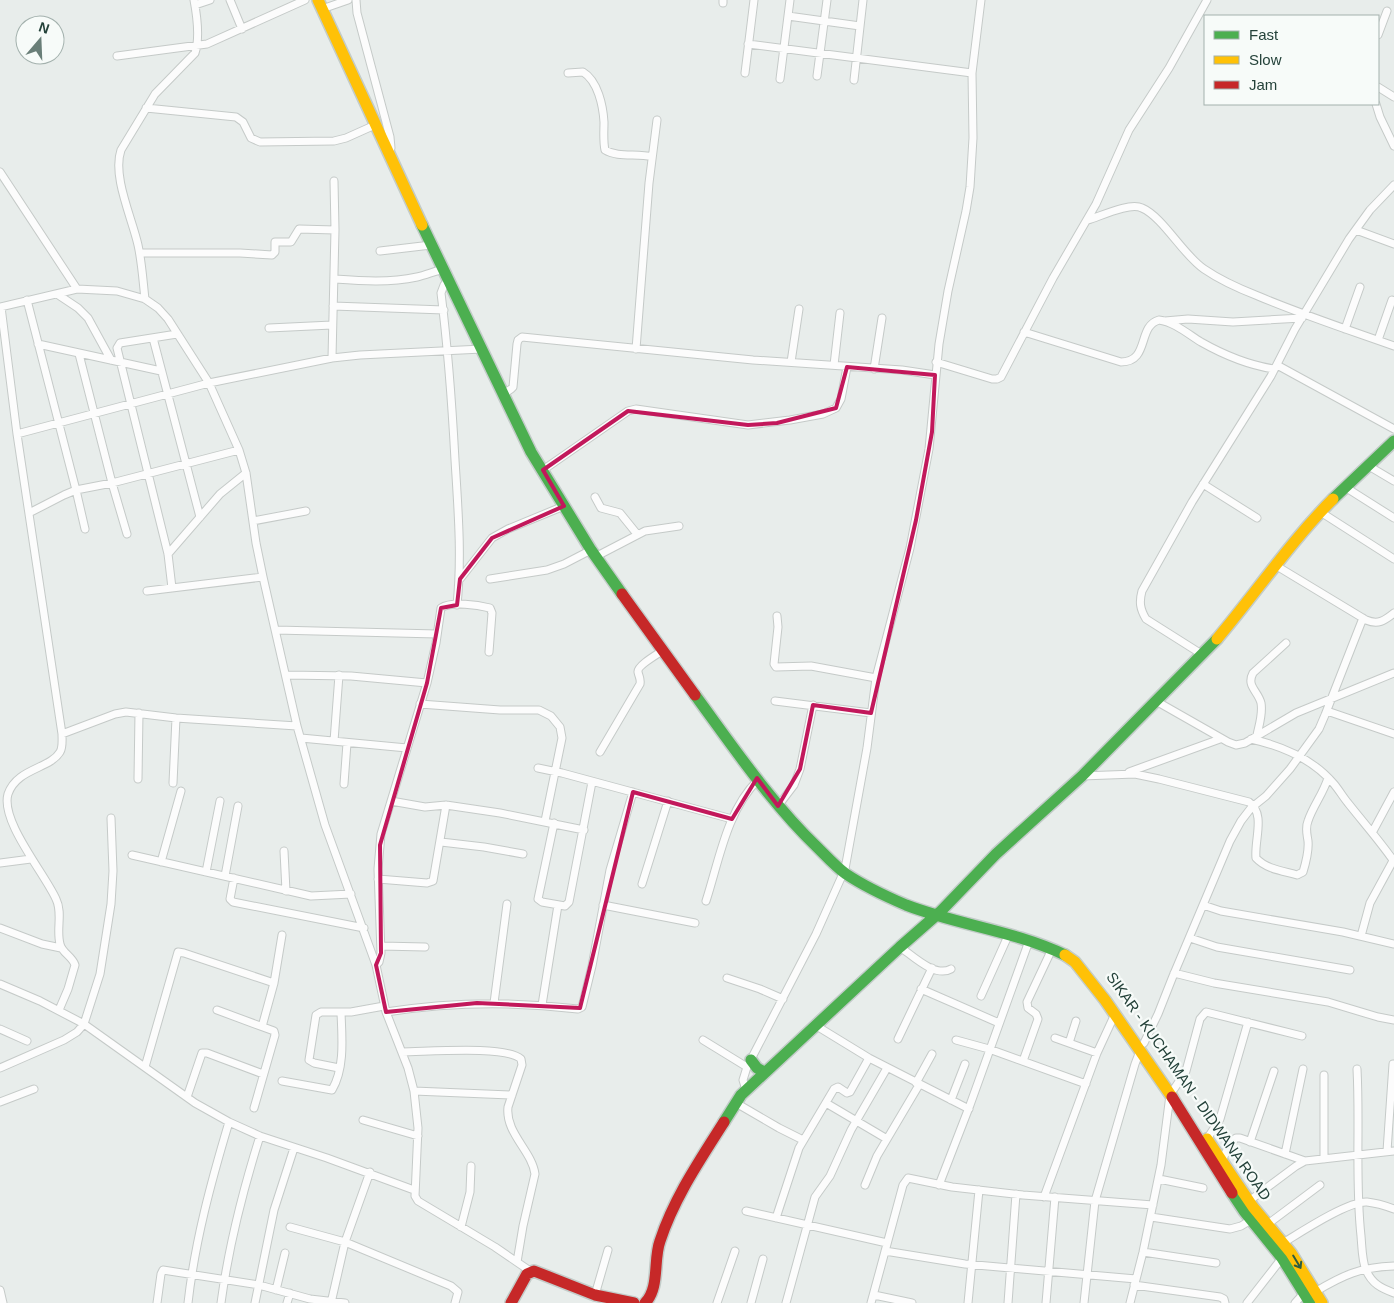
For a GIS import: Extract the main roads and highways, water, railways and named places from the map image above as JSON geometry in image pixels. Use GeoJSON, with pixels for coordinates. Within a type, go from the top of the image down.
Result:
{"type":"FeatureCollection","features":[{"type":"Feature","properties":{"kind":"main road"},"geometry":{"type":"LineString","coordinates":[[320,4],[502,395],[524,439],[593,553],[662,651],[758,780],[795,826],[833,863],[845,871],[894,895],[938,913]]}},
{"type":"Feature","properties":{"kind":"main road"},"geometry":{"type":"LineString","coordinates":[[647,1302],[653,1286],[657,1250],[667,1222],[687,1181],[736,1102],[746,1090],[938,913],[996,854],[1082,776],[1203,655],[1248,603],[1319,511],[1394,441]]}},
{"type":"Feature","properties":{"kind":"main road","name":"SIKAR - KUCHAMAN - DIDWANA ROAD"},"geometry":{"type":"LineString","coordinates":[[938,913],[1052,949],[1075,962],[1142,1047]]}},
{"type":"Feature","properties":{"kind":"main road","name":"SIKAR - KUCHAMAN - DIDWANA ROAD"},"geometry":{"type":"LineString","coordinates":[[938,913],[1007,929],[1050,942],[1066,949],[1092,973],[1249,1201],[1291,1253],[1309,1296]]}},
{"type":"Feature","properties":{"kind":"main road"},"geometry":{"type":"LineString","coordinates":[[749,1064],[764,1072]]}},
{"type":"Feature","properties":{"kind":"main road","name":"SIKAR - KUCHAMAN - DIDWANA ROAD"},"geometry":{"type":"LineString","coordinates":[[1172,1091],[1244,1212],[1282,1258],[1309,1296],[1322,1303]]}},
{"type":"Feature","properties":{"kind":"main road"},"geometry":{"type":"LineString","coordinates":[[511,1303],[530,1271],[546,1274],[595,1294],[634,1303]]}}]}
